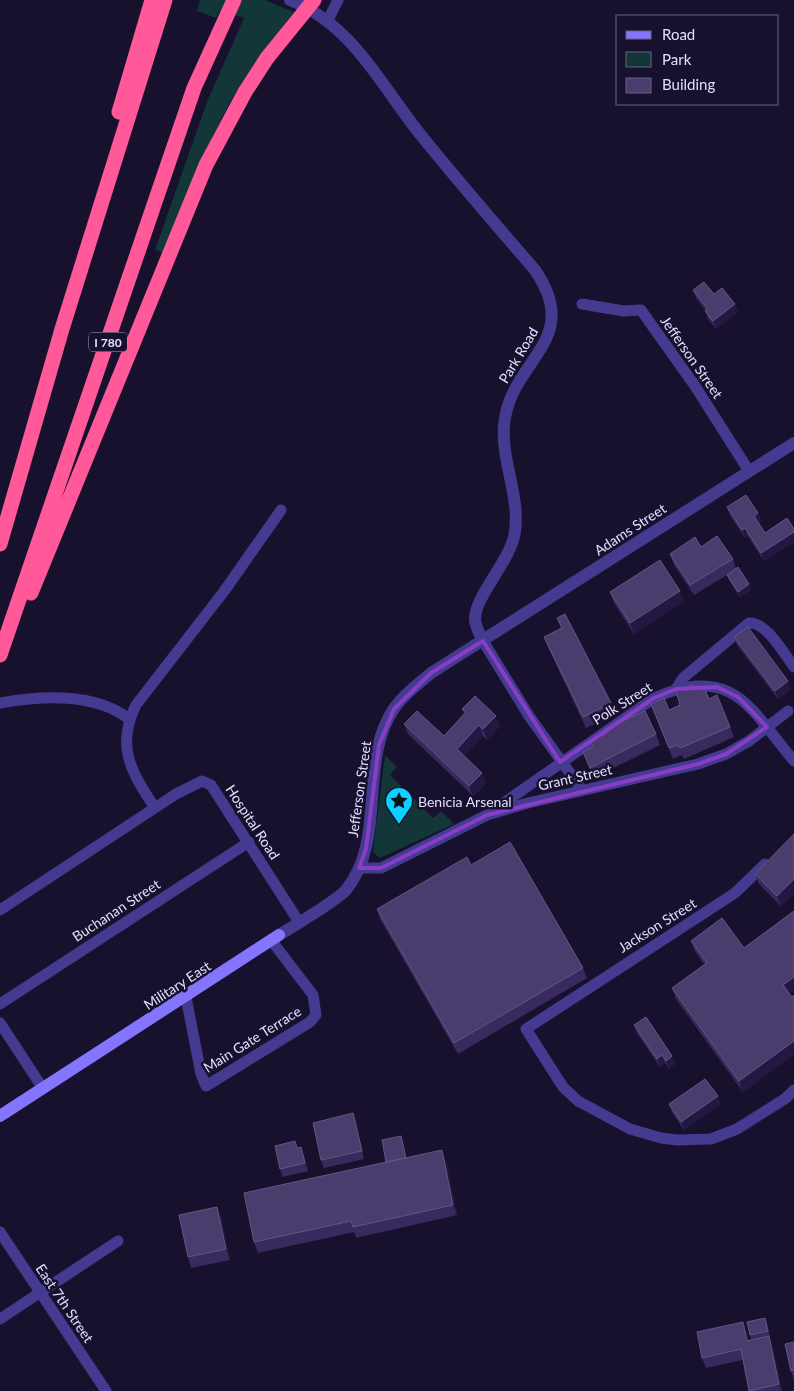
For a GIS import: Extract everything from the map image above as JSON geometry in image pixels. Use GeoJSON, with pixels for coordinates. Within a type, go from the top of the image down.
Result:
{"type":"FeatureCollection","features":[{"type":"Feature","properties":{"kind":"highway"},"geometry":{"type":"LineString","coordinates":[[0,544],[93,228],[106,156],[154,9],[165,0]]}},
{"type":"Feature","properties":{"kind":"highway","name":"I 780"},"geometry":{"type":"LineString","coordinates":[[0,655],[194,88],[219,29],[234,0]]}},
{"type":"Feature","properties":{"kind":"highway"},"geometry":{"type":"LineString","coordinates":[[0,660],[18,626],[206,165],[244,92],[267,58],[314,0]]}},
{"type":"Feature","properties":{"kind":"main road","name":"Military East"},"geometry":{"type":"LineString","coordinates":[[0,1116],[42,1087],[186,997],[275,938]]}},
{"type":"Feature","properties":{"kind":"street"},"geometry":{"type":"LineString","coordinates":[[328,20],[338,0]]}},
{"type":"Feature","properties":{"kind":"street","name":"Park Road"},"geometry":{"type":"LineString","coordinates":[[295,1],[328,20],[364,55],[418,132],[535,270],[547,290],[552,307],[551,326],[546,341],[514,388],[504,426],[516,530],[508,554],[477,609],[475,620],[483,641],[560,762],[582,790]]}},
{"type":"Feature","properties":{"kind":"street","name":"Jefferson Street"},"geometry":{"type":"LineString","coordinates":[[582,304],[624,311],[641,310],[695,386],[749,471]]}},
{"type":"Feature","properties":{"kind":"street","name":"Adams Street"},"geometry":{"type":"LineString","coordinates":[[483,641],[794,443]]}},
{"type":"Feature","properties":{"kind":"street"},"geometry":{"type":"LineString","coordinates":[[0,910],[155,808],[132,773],[128,754],[129,719],[136,705],[225,590],[281,510]]}},
{"type":"Feature","properties":{"kind":"street"},"geometry":{"type":"LineString","coordinates":[[676,689],[683,678],[749,623],[754,622],[765,629],[794,667]]}},
{"type":"Feature","properties":{"kind":"street","name":"Jefferson Street"},"geometry":{"type":"LineString","coordinates":[[359,868],[366,849],[379,745],[394,709],[410,690],[431,673],[483,641]]}},
{"type":"Feature","properties":{"kind":"street","name":"Polk Street"},"geometry":{"type":"LineString","coordinates":[[487,815],[560,762],[654,698],[676,689],[698,685],[717,686],[738,696],[754,710],[794,761]]}},
{"type":"Feature","properties":{"kind":"street"},"geometry":{"type":"LineString","coordinates":[[0,703],[35,697],[92,702],[112,708],[129,719]]}},
{"type":"Feature","properties":{"kind":"street","name":"Grant Street"},"geometry":{"type":"LineString","coordinates":[[359,868],[381,868],[487,815],[582,790],[698,764],[726,754],[749,741],[791,709]]}},
{"type":"Feature","properties":{"kind":"street","name":"Hospital Road"},"geometry":{"type":"LineString","coordinates":[[155,808],[176,794],[202,781],[211,785],[299,922]]}},
{"type":"Feature","properties":{"kind":"street","name":"Buchanan Street"},"geometry":{"type":"LineString","coordinates":[[0,1004],[249,842]]}},
{"type":"Feature","properties":{"kind":"street","name":"Jackson Street"},"geometry":{"type":"LineString","coordinates":[[776,853],[728,897],[619,966],[526,1029],[563,1087],[578,1101],[615,1122],[660,1138],[677,1140],[711,1139],[737,1129],[786,1098],[794,1090]]}},
{"type":"Feature","properties":{"kind":"street","name":"Military East"},"geometry":{"type":"LineString","coordinates":[[275,938],[344,892],[359,868]]}},
{"type":"Feature","properties":{"kind":"street","name":"Main Gate Terrace"},"geometry":{"type":"LineString","coordinates":[[186,997],[206,1086],[310,1022],[316,1015],[313,995],[275,938]]}},
{"type":"Feature","properties":{"kind":"street"},"geometry":{"type":"LineString","coordinates":[[0,1023],[42,1087]]}},
{"type":"Feature","properties":{"kind":"street","name":"East 7th Street"},"geometry":{"type":"LineString","coordinates":[[0,1232],[106,1391]]}},
{"type":"Feature","properties":{"kind":"street"},"geometry":{"type":"LineString","coordinates":[[0,1319],[118,1241]]}},
{"type":"Feature","properties":{"kind":"highlighted area"},"geometry":{"type":"Polygon","coordinates":[[[483,641],[560,762],[654,698],[676,689],[717,687],[738,697],[767,727],[726,754],[698,764],[487,815],[381,868],[359,868],[366,849],[379,745],[394,709],[431,673],[483,641]]]}},
{"type":"Feature","properties":{"kind":"green space"},"geometry":{"type":"Polygon","coordinates":[[[200,0],[265,0],[294,12],[246,76],[232,99],[204,156],[164,253],[155,250],[207,102],[244,18],[220,10],[216,18],[197,11],[200,0]]]}},
{"type":"Feature","properties":{"kind":"green space"},"geometry":{"type":"Polygon","coordinates":[[[385,755],[397,767],[390,775],[433,818],[441,811],[454,824],[380,858],[373,852],[385,755]]]}},
{"type":"Feature","properties":{"kind":"building"},"geometry":{"type":"Polygon","coordinates":[[[704,282],[714,294],[722,288],[735,304],[713,321],[705,311],[708,309],[693,290],[704,282]]]}},
{"type":"Feature","properties":{"kind":"building"},"geometry":{"type":"Polygon","coordinates":[[[746,495],[758,513],[754,516],[765,533],[787,518],[794,532],[761,553],[745,528],[742,530],[727,507],[746,495]]]}},
{"type":"Feature","properties":{"kind":"building"},"geometry":{"type":"Polygon","coordinates":[[[717,536],[733,559],[690,585],[670,554],[695,537],[701,547],[717,536]]]}},
{"type":"Feature","properties":{"kind":"building"},"geometry":{"type":"Polygon","coordinates":[[[660,560],[680,591],[630,623],[610,592],[660,560]]]}},
{"type":"Feature","properties":{"kind":"building"},"geometry":{"type":"Polygon","coordinates":[[[738,567],[749,584],[738,592],[727,575],[738,567]]]}},
{"type":"Feature","properties":{"kind":"building"},"geometry":{"type":"Polygon","coordinates":[[[565,614],[611,703],[583,717],[544,637],[562,628],[557,618],[565,614]]]}},
{"type":"Feature","properties":{"kind":"building"},"geometry":{"type":"Polygon","coordinates":[[[748,627],[788,681],[775,691],[734,637],[748,627]]]}},
{"type":"Feature","properties":{"kind":"building"},"geometry":{"type":"Polygon","coordinates":[[[692,685],[697,690],[704,687],[709,699],[717,695],[730,727],[680,748],[678,745],[669,748],[651,704],[664,698],[669,710],[680,705],[676,691],[692,685]]]}},
{"type":"Feature","properties":{"kind":"building"},"geometry":{"type":"Polygon","coordinates":[[[475,696],[496,716],[483,729],[479,725],[457,749],[482,773],[469,786],[404,724],[417,711],[444,736],[466,712],[462,709],[475,696]]]}},
{"type":"Feature","properties":{"kind":"building"},"geometry":{"type":"Polygon","coordinates":[[[645,711],[656,734],[590,768],[583,752],[593,747],[590,741],[607,733],[605,729],[645,711]]]}},
{"type":"Feature","properties":{"kind":"building"},"geometry":{"type":"Polygon","coordinates":[[[794,834],[794,879],[777,896],[755,874],[794,834]]]}},
{"type":"Feature","properties":{"kind":"building"},"geometry":{"type":"Polygon","coordinates":[[[510,842],[583,968],[454,1043],[377,909],[467,857],[471,865],[510,842]]]}},
{"type":"Feature","properties":{"kind":"building"},"geometry":{"type":"Polygon","coordinates":[[[794,911],[794,977],[783,985],[792,997],[794,995],[794,1041],[739,1081],[672,988],[707,963],[691,941],[722,918],[744,948],[794,911]]]}},
{"type":"Feature","properties":{"kind":"building"},"geometry":{"type":"Polygon","coordinates":[[[646,1017],[672,1056],[666,1061],[662,1055],[657,1059],[634,1025],[646,1017]]]}},
{"type":"Feature","properties":{"kind":"building"},"geometry":{"type":"Polygon","coordinates":[[[705,1079],[718,1096],[681,1122],[669,1104],[705,1079]]]}},
{"type":"Feature","properties":{"kind":"building"},"geometry":{"type":"Polygon","coordinates":[[[353,1113],[362,1151],[321,1160],[313,1123],[353,1113]]]}},
{"type":"Feature","properties":{"kind":"building"},"geometry":{"type":"Polygon","coordinates":[[[401,1136],[406,1158],[386,1162],[382,1140],[401,1136]]]}},
{"type":"Feature","properties":{"kind":"building"},"geometry":{"type":"Polygon","coordinates":[[[295,1141],[297,1148],[301,1147],[305,1163],[280,1169],[275,1146],[295,1141]]]}},
{"type":"Feature","properties":{"kind":"building"},"geometry":{"type":"Polygon","coordinates":[[[442,1150],[453,1205],[353,1227],[351,1221],[254,1242],[244,1193],[442,1150]]]}},
{"type":"Feature","properties":{"kind":"building"},"geometry":{"type":"Polygon","coordinates":[[[217,1207],[226,1249],[188,1257],[179,1215],[217,1207]]]}},
{"type":"Feature","properties":{"kind":"building"},"geometry":{"type":"Polygon","coordinates":[[[765,1318],[768,1331],[750,1335],[747,1322],[765,1318]]]}},
{"type":"Feature","properties":{"kind":"building"},"geometry":{"type":"Polygon","coordinates":[[[743,1322],[747,1341],[769,1336],[779,1384],[749,1391],[741,1349],[702,1358],[697,1332],[743,1322]]]}},
{"type":"Feature","properties":{"kind":"building"},"geometry":{"type":"Polygon","coordinates":[[[794,1342],[794,1370],[791,1371],[785,1344],[794,1342]]]}},
{"type":"Feature","properties":{"kind":"place","name":"Benicia Arsenal"},"geometry":{"type":"Point","coordinates":[399,825]}}]}
